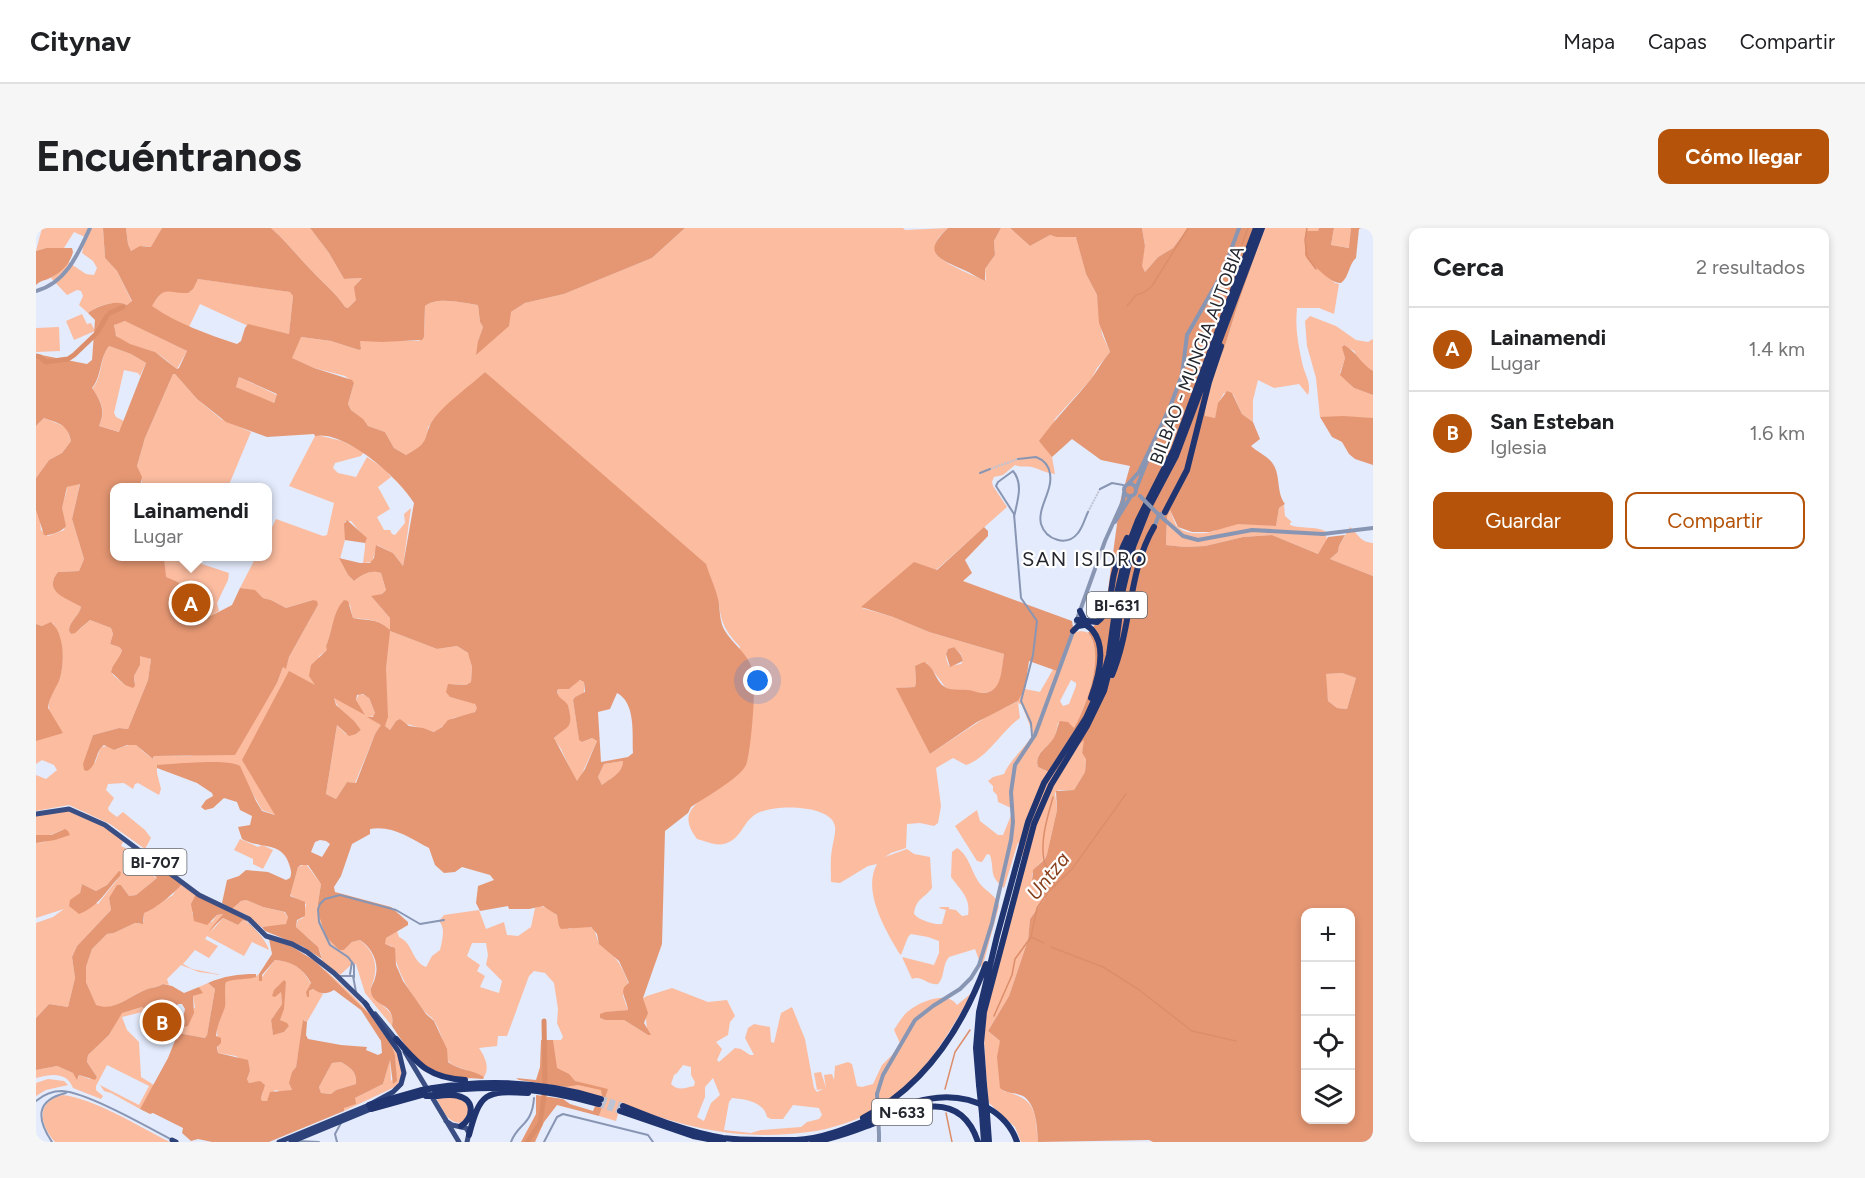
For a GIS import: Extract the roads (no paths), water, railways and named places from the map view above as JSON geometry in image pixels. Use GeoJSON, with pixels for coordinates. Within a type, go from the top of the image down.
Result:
{"type":"FeatureCollection","features":[{"type":"Feature","properties":{"kind":"highway","name":"BILBAO - MUNGIA AUTOBIA"},"geometry":{"type":"LineString","coordinates":[[990,1142],[976,1048],[979,1012],[1028,822],[1044,783],[1086,718],[1100,687],[1109,655],[1123,564],[1138,520],[1174,449],[1256,228]]}},
{"type":"Feature","properties":{"kind":"highway","name":"BILBAO - MUNGIA AUTOBIA"},"geometry":{"type":"LineString","coordinates":[[982,1085],[981,1043],[984,1012],[1034,824],[1051,785],[1087,726],[1104,691],[1116,644],[1123,589],[1132,547],[1148,509],[1176,456],[1262,228]]}},
{"type":"Feature","properties":{"kind":"highway"},"geometry":{"type":"LineString","coordinates":[[1161,513],[1187,470],[1209,382],[1235,307],[1236,298]]}},
{"type":"Feature","properties":{"kind":"highway"},"geometry":{"type":"LineString","coordinates":[[1073,631],[1085,623],[1097,622],[1107,610],[1117,562],[1138,520]]}},
{"type":"Feature","properties":{"kind":"highway"},"geometry":{"type":"LineString","coordinates":[[1104,691],[1121,651],[1139,566],[1154,527]]}},
{"type":"Feature","properties":{"kind":"highway"},"geometry":{"type":"LineString","coordinates":[[1080,610],[1085,623]]}},
{"type":"Feature","properties":{"kind":"highway"},"geometry":{"type":"LineString","coordinates":[[1065,750],[1092,696],[1100,657],[1098,639],[1090,627],[1077,620]]}},
{"type":"Feature","properties":{"kind":"highway"},"geometry":{"type":"LineString","coordinates":[[795,1141],[859,1120],[887,1105],[912,1086],[936,1059],[957,1028],[976,992],[997,936]]}},
{"type":"Feature","properties":{"kind":"highway"},"geometry":{"type":"LineString","coordinates":[[292,1142],[370,1107],[397,1088],[403,1079],[404,1073],[399,1052],[365,1003]]}},
{"type":"Feature","properties":{"kind":"highway"},"geometry":{"type":"LineString","coordinates":[[279,1142],[370,1107],[424,1093],[466,1088],[516,1087],[600,1101],[564,1090],[522,1083],[450,1079],[436,1076],[418,1064],[396,1039]]}},
{"type":"Feature","properties":{"kind":"highway"},"geometry":{"type":"LineString","coordinates":[[435,1092],[465,1083],[522,1083]]}},
{"type":"Feature","properties":{"kind":"highway"},"geometry":{"type":"LineString","coordinates":[[468,1138],[478,1106],[492,1094],[511,1091],[569,1095]]}},
{"type":"Feature","properties":{"kind":"highway"},"geometry":{"type":"LineString","coordinates":[[435,1092],[468,1100],[471,1114],[460,1127]]}},
{"type":"Feature","properties":{"kind":"highway"},"geometry":{"type":"LineString","coordinates":[[370,1107],[424,1093]]}},
{"type":"Feature","properties":{"kind":"highway","name":"N-633"},"geometry":{"type":"LineString","coordinates":[[723,1142],[693,1136],[622,1109],[723,1138],[795,1141],[834,1132],[924,1099],[950,1098],[985,1107],[1000,1116],[1011,1129],[1017,1142]]}},
{"type":"Feature","properties":{"kind":"highway","name":"N-633"},"geometry":{"type":"LineString","coordinates":[[813,1142],[841,1136],[915,1108],[934,1106],[959,1114],[972,1128],[978,1142]]}},
{"type":"Feature","properties":{"kind":"highway","name":"BILBAO - MUNGIA AUTOBIA"},"geometry":{"type":"LineString","coordinates":[[984,1142],[985,1114]]}},
{"type":"Feature","properties":{"kind":"main road","name":"BI-707"},"geometry":{"type":"LineString","coordinates":[[36,814],[69,809],[105,825],[199,895],[249,919],[266,936],[299,947],[336,975],[365,1003],[396,1039],[457,1139]]}},
{"type":"Feature","properties":{"kind":"main road"},"geometry":{"type":"LineString","coordinates":[[445,1120],[468,1130],[468,1138],[457,1139],[455,1131],[460,1127]]}},
{"type":"Feature","properties":{"kind":"street"},"geometry":{"type":"LineString","coordinates":[[36,291],[53,284],[68,270],[90,228]]}},
{"type":"Feature","properties":{"kind":"street"},"geometry":{"type":"LineString","coordinates":[[1108,533],[1136,489],[1178,386],[1187,335],[1223,272],[1239,228]]}},
{"type":"Feature","properties":{"kind":"street"},"geometry":{"type":"LineString","coordinates":[[879,1142],[877,1094],[883,1075],[915,1020],[960,989],[979,965],[992,923],[1011,840],[1013,772],[1017,761],[1032,741],[1108,533],[1123,501],[1124,487],[1136,477],[1153,444]]}},
{"type":"Feature","properties":{"kind":"street"},"geometry":{"type":"LineString","coordinates":[[1018,459],[1036,457],[1047,465],[1050,471],[1051,479],[1040,519],[1043,529],[1051,538],[1060,540],[1073,537],[1079,532],[1088,512]]}},
{"type":"Feature","properties":{"kind":"street"},"geometry":{"type":"LineString","coordinates":[[980,473],[990,468]]}},
{"type":"Feature","properties":{"kind":"street"},"geometry":{"type":"LineString","coordinates":[[1014,517],[996,486],[1013,471],[1017,476],[1020,489],[1014,517],[1021,598],[1037,621],[1033,655],[1020,701],[1033,728],[1032,741]]}},
{"type":"Feature","properties":{"kind":"street"},"geometry":{"type":"LineString","coordinates":[[1100,489],[1112,483],[1123,485]]}},
{"type":"Feature","properties":{"kind":"street"},"geometry":{"type":"LineString","coordinates":[[1128,484],[1133,485],[1140,496],[1161,513],[1168,523],[1183,536],[1198,540],[1252,530],[1323,534],[1373,528]]}},
{"type":"Feature","properties":{"kind":"street"},"geometry":{"type":"LineString","coordinates":[[1124,493],[1140,496]]}},
{"type":"Feature","properties":{"kind":"street"},"geometry":{"type":"LineString","coordinates":[[1154,527],[1161,513]]}},
{"type":"Feature","properties":{"kind":"street"},"geometry":{"type":"LineString","coordinates":[[1154,527],[1168,523]]}},
{"type":"Feature","properties":{"kind":"street"},"geometry":{"type":"LineString","coordinates":[[352,963],[346,984],[351,984],[356,968],[352,963],[345,955],[334,949],[325,938],[318,914],[320,904],[325,899],[340,895],[396,910],[420,924],[444,920]]}},
{"type":"Feature","properties":{"kind":"street"},"geometry":{"type":"LineString","coordinates":[[336,975],[349,975],[354,979],[359,997]]}},
{"type":"Feature","properties":{"kind":"street"},"geometry":{"type":"LineString","coordinates":[[36,1101],[52,1092],[68,1092],[90,1099],[174,1141]]}},
{"type":"Feature","properties":{"kind":"street"},"geometry":{"type":"LineString","coordinates":[[52,1142],[39,1126],[38,1112],[46,1099],[68,1092]]}},
{"type":"Feature","properties":{"kind":"street"},"geometry":{"type":"LineString","coordinates":[[511,1142],[513,1135],[530,1117],[534,1098]]}},
{"type":"Feature","properties":{"kind":"street"},"geometry":{"type":"LineString","coordinates":[[544,1142],[557,1117],[563,1114],[648,1135],[653,1142]]}},
{"type":"Feature","properties":{"kind":"street"},"geometry":{"type":"LineString","coordinates":[[337,1142],[337,1129],[347,1119]]}},
{"type":"Feature","properties":{"kind":"street"},"geometry":{"type":"LineString","coordinates":[[292,1142],[320,1142]]}},
{"type":"Feature","properties":{"kind":"waterway"},"geometry":{"type":"LineString","coordinates":[[1127,306],[1136,295],[1152,286],[1188,228]]}},
{"type":"Feature","properties":{"kind":"waterway"},"geometry":{"type":"LineString","coordinates":[[1207,332],[1224,295],[1248,228]]}},
{"type":"Feature","properties":{"kind":"waterway"},"geometry":{"type":"LineString","coordinates":[[1307,228],[1305,240],[1307,257],[1316,269]]}},
{"type":"Feature","properties":{"kind":"waterway"},"geometry":{"type":"LineString","coordinates":[[110,313],[123,307]]}},
{"type":"Feature","properties":{"kind":"waterway"},"geometry":{"type":"LineString","coordinates":[[36,356],[46,362],[68,359],[97,333],[107,316]]}},
{"type":"Feature","properties":{"kind":"waterway","name":"Untza"},"geometry":{"type":"LineString","coordinates":[[994,1016],[1012,975],[1015,959],[1031,937],[1037,908],[1048,892],[1072,869],[1126,794]]}},
{"type":"Feature","properties":{"kind":"waterway"},"geometry":{"type":"LineString","coordinates":[[1053,797],[1045,828],[1043,852],[1055,887]]}},
{"type":"Feature","properties":{"kind":"waterway"},"geometry":{"type":"LineString","coordinates":[[1031,937],[1044,943]]}},
{"type":"Feature","properties":{"kind":"waterway"},"geometry":{"type":"LineString","coordinates":[[1051,947],[1103,967],[1138,989],[1192,1031],[1236,1041]]}},
{"type":"Feature","properties":{"kind":"waterway"},"geometry":{"type":"LineString","coordinates":[[544,1021],[545,1084]]}},
{"type":"Feature","properties":{"kind":"waterway","name":"Untza"},"geometry":{"type":"LineString","coordinates":[[945,1089],[955,1052],[970,1030]]}},
{"type":"Feature","properties":{"kind":"waterway"},"geometry":{"type":"LineString","coordinates":[[527,1142],[540,1124],[544,1095]]}},
{"type":"Feature","properties":{"kind":"waterway","name":"Untza"},"geometry":{"type":"LineString","coordinates":[[946,1113],[952,1142]]}},
{"type":"Feature","properties":{"kind":"tunnel"},"geometry":{"type":"LineString","coordinates":[[990,469],[1018,459]]}},
{"type":"Feature","properties":{"kind":"tunnel"},"geometry":{"type":"LineString","coordinates":[[1088,512],[1100,489]]}},
{"type":"Feature","properties":{"kind":"tunnel"},"geometry":{"type":"LineString","coordinates":[[601,1099],[623,1106]]}},
{"type":"Feature","properties":{"kind":"tunnel"},"geometry":{"type":"LineString","coordinates":[[599,1104],[620,1111]]}},
{"type":"Feature","properties":{"kind":"place","name":"Lainamendi"},"geometry":{"type":"Point","coordinates":[191,603]}},
{"type":"Feature","properties":{"kind":"place","name":"San Esteban"},"geometry":{"type":"Point","coordinates":[162,1022]}},
{"type":"Feature","properties":{"kind":"district","name":"SAN ISIDRO"},"geometry":{"type":"Point","coordinates":[1085,559]}}]}
